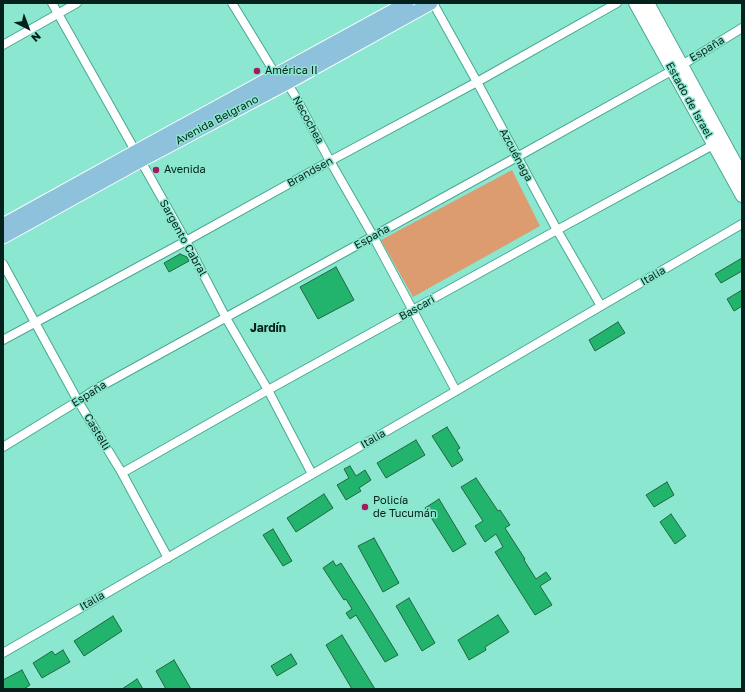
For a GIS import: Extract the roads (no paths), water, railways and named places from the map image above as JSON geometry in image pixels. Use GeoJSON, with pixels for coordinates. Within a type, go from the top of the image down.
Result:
{"type":"FeatureCollection","features":[{"type":"Feature","properties":{"kind":"main road","name":"Avenida Belgrano"},"geometry":{"type":"LineString","coordinates":[[3,237],[276,75],[407,3]]}},
{"type":"Feature","properties":{"kind":"main road","name":"Avenida Belgrano"},"geometry":{"type":"LineString","coordinates":[[3,225],[138,156],[287,83],[432,3]]}},
{"type":"Feature","properties":{"kind":"main road","name":"Estado de Israel"},"geometry":{"type":"LineString","coordinates":[[635,3],[677,67],[742,175]]}},
{"type":"Feature","properties":{"kind":"main road","name":"Estado de Israel"},"geometry":{"type":"LineString","coordinates":[[648,3],[714,145],[742,196]]}},
{"type":"Feature","properties":{"kind":"street","name":"Sargento Cabral"},"geometry":{"type":"LineString","coordinates":[[52,3],[186,241],[226,318],[268,390],[312,474]]}},
{"type":"Feature","properties":{"kind":"street"},"geometry":{"type":"LineString","coordinates":[[3,45],[77,3]]}},
{"type":"Feature","properties":{"kind":"street","name":"Necochea"},"geometry":{"type":"LineString","coordinates":[[232,3],[276,75],[287,83],[373,236],[456,391]]}},
{"type":"Feature","properties":{"kind":"street","name":"Azcuénaga"},"geometry":{"type":"LineString","coordinates":[[432,3],[600,306]]}},
{"type":"Feature","properties":{"kind":"street","name":"Brandsen"},"geometry":{"type":"LineString","coordinates":[[3,340],[477,82],[617,3]]}},
{"type":"Feature","properties":{"kind":"street","name":"España"},"geometry":{"type":"LineString","coordinates":[[3,447],[96,389],[517,157],[677,67],[742,28]]}},
{"type":"Feature","properties":{"kind":"street","name":"Bascari"},"geometry":{"type":"LineString","coordinates":[[122,473],[268,390],[714,145]]}},
{"type":"Feature","properties":{"kind":"street","name":"Italia"},"geometry":{"type":"LineString","coordinates":[[3,652],[168,558],[742,224]]}},
{"type":"Feature","properties":{"kind":"street","name":"Castelli"},"geometry":{"type":"LineString","coordinates":[[3,264],[78,401],[122,473],[168,558]]}},
{"type":"Feature","properties":{"kind":"place","name":"América II"},"geometry":{"type":"Point","coordinates":[257,71]}},
{"type":"Feature","properties":{"kind":"place","name":"Avenida"},"geometry":{"type":"Point","coordinates":[156,170]}},
{"type":"Feature","properties":{"kind":"place","name":"Policía de Tucumán"},"geometry":{"type":"Point","coordinates":[365,507]}},
{"type":"Feature","properties":{"kind":"district","name":"Jardín"},"geometry":{"type":"Point","coordinates":[268,328]}}]}
